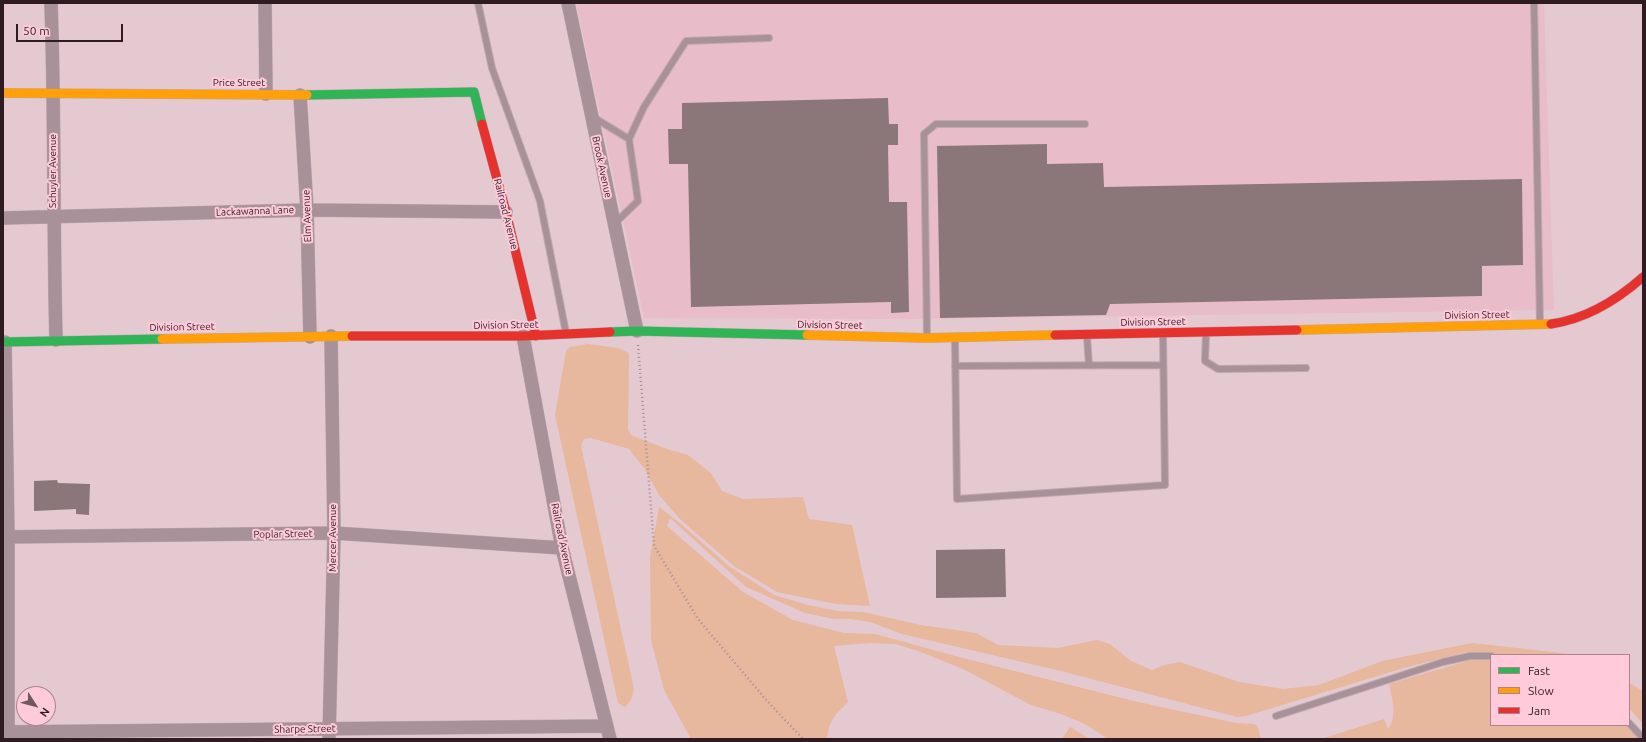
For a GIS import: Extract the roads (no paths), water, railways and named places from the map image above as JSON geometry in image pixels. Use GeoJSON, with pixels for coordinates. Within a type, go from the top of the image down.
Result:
{"type":"FeatureCollection","features":[{"type":"Feature","properties":{"kind":"street","name":"Schuyler Avenue"},"geometry":{"type":"LineString","coordinates":[[51,3],[54,93],[53,218],[56,340]]}},
{"type":"Feature","properties":{"kind":"street"},"geometry":{"type":"LineString","coordinates":[[265,3],[266,94]]}},
{"type":"Feature","properties":{"kind":"street","name":"Brook Avenue"},"geometry":{"type":"LineString","coordinates":[[568,3],[636,331]]}},
{"type":"Feature","properties":{"kind":"street","name":"Price Street"},"geometry":{"type":"LineString","coordinates":[[3,93],[300,94],[474,92]]}},
{"type":"Feature","properties":{"kind":"street","name":"Railroad Avenue"},"geometry":{"type":"LineString","coordinates":[[474,92],[506,212],[530,336],[562,548],[610,739]]}},
{"type":"Feature","properties":{"kind":"street","name":"Elm Avenue"},"geometry":{"type":"LineString","coordinates":[[300,94],[307,210],[310,337]]}},
{"type":"Feature","properties":{"kind":"street","name":"Lackawanna Lane"},"geometry":{"type":"LineString","coordinates":[[3,218],[53,218],[307,210],[506,212]]}},
{"type":"Feature","properties":{"kind":"street","name":"Division Street"},"geometry":{"type":"LineString","coordinates":[[4,342],[331,336],[530,336],[636,331],[955,338],[1540,325],[1568,321],[1602,306],[1632,287],[1643,277]]}},
{"type":"Feature","properties":{"kind":"street","name":"Mercer Avenue"},"geometry":{"type":"LineString","coordinates":[[329,734],[334,533],[331,336]]}},
{"type":"Feature","properties":{"kind":"street"},"geometry":{"type":"LineString","coordinates":[[4,342],[7,734]]}},
{"type":"Feature","properties":{"kind":"street","name":"Poplar Street"},"geometry":{"type":"LineString","coordinates":[[6,537],[334,533],[562,548]]}},
{"type":"Feature","properties":{"kind":"street","name":"Sharpe Street"},"geometry":{"type":"LineString","coordinates":[[7,734],[329,734],[607,726]]}},
{"type":"Feature","properties":{"kind":"lane"},"geometry":{"type":"LineString","coordinates":[[478,3],[492,68],[540,201],[566,334]]}},
{"type":"Feature","properties":{"kind":"lane"},"geometry":{"type":"LineString","coordinates":[[1534,3],[1540,325]]}},
{"type":"Feature","properties":{"kind":"lane"},"geometry":{"type":"LineString","coordinates":[[614,224],[638,201],[629,139],[644,107],[686,41],[769,38]]}},
{"type":"Feature","properties":{"kind":"lane"},"geometry":{"type":"LineString","coordinates":[[592,116],[629,139]]}},
{"type":"Feature","properties":{"kind":"lane"},"geometry":{"type":"LineString","coordinates":[[927,338],[924,134],[936,124],[1085,124]]}},
{"type":"Feature","properties":{"kind":"lane"},"geometry":{"type":"LineString","coordinates":[[1206,332],[1205,361],[1218,369],[1306,368]]}},
{"type":"Feature","properties":{"kind":"lane"},"geometry":{"type":"LineString","coordinates":[[955,338],[957,499],[1165,484],[1163,333]]}},
{"type":"Feature","properties":{"kind":"lane"},"geometry":{"type":"LineString","coordinates":[[1087,335],[1089,366]]}},
{"type":"Feature","properties":{"kind":"lane"},"geometry":{"type":"LineString","coordinates":[[955,366],[1163,365]]}},
{"type":"Feature","properties":{"kind":"lane"},"geometry":{"type":"LineString","coordinates":[[1276,716],[1443,662],[1470,656],[1490,656]]}},
{"type":"Feature","properties":{"kind":"lane"},"geometry":{"type":"LineString","coordinates":[[1630,724],[1643,738]]}}]}
